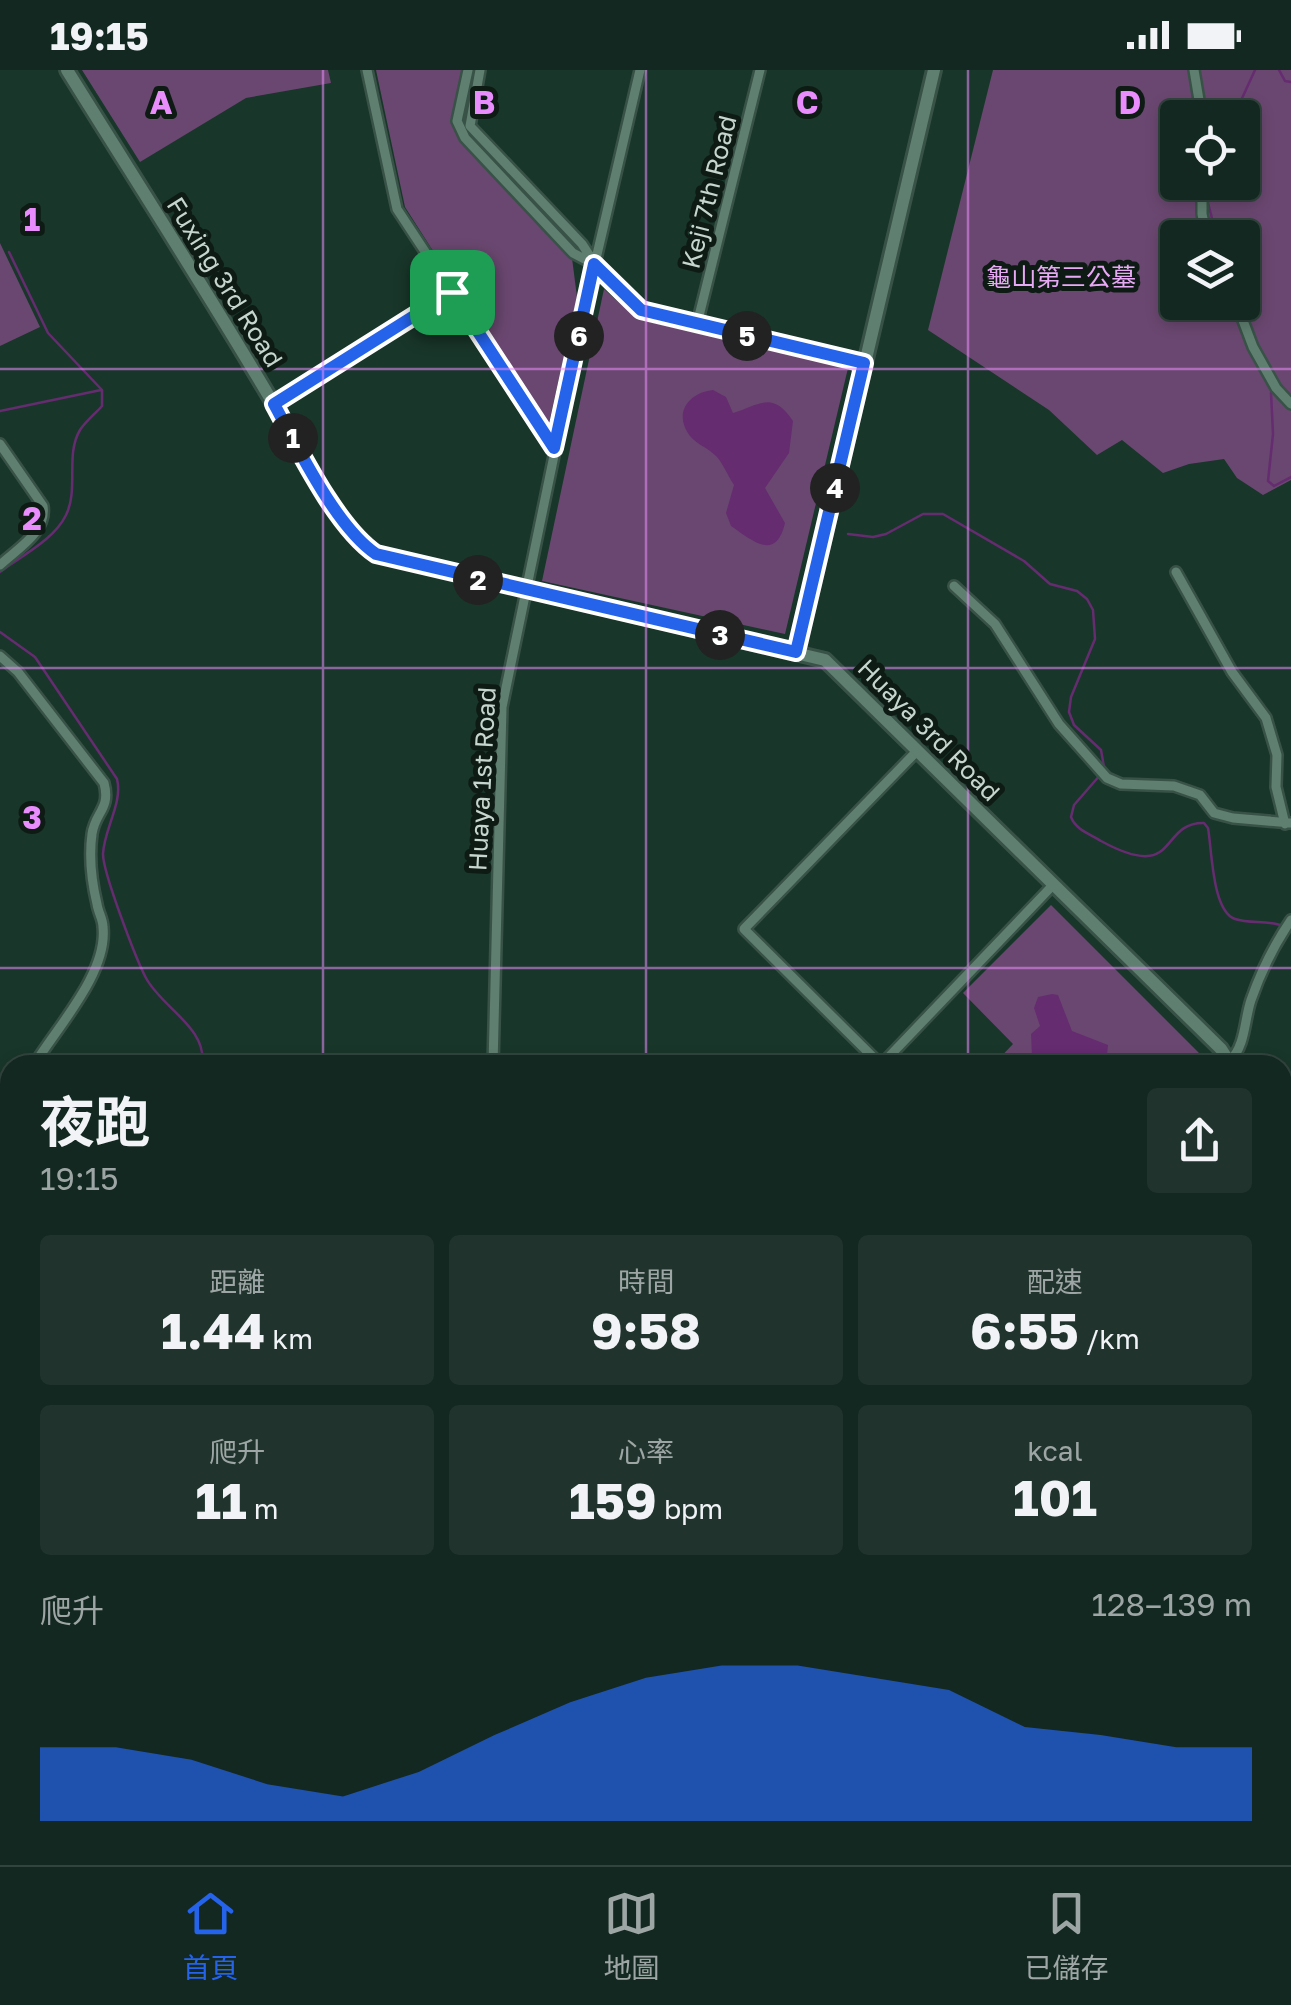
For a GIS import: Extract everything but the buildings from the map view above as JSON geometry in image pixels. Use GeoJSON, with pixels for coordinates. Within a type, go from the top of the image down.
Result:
{"type":"FeatureCollection","features":[{"type":"Feature","properties":{"kind":"street","name":"Fuxing 3rd Road"},"geometry":{"type":"LineString","coordinates":[[67,70],[274,404],[308,466],[365,546],[376,554],[524,591],[796,652]]}},
{"type":"Feature","properties":{"kind":"street"},"geometry":{"type":"LineString","coordinates":[[367,70],[397,210],[554,448]]}},
{"type":"Feature","properties":{"kind":"street"},"geometry":{"type":"LineString","coordinates":[[468,70],[457,122],[464,138],[573,253],[594,264]]}},
{"type":"Feature","properties":{"kind":"street"},"geometry":{"type":"LineString","coordinates":[[480,70],[470,126],[582,244],[594,264],[641,310],[864,363]]}},
{"type":"Feature","properties":{"kind":"street","name":"Huaya 1st Road"},"geometry":{"type":"LineString","coordinates":[[492,1055],[502,707],[554,448],[640,70]]}},
{"type":"Feature","properties":{"kind":"street","name":"Keji 7th Road"},"geometry":{"type":"LineString","coordinates":[[697,324],[760,70]]}},
{"type":"Feature","properties":{"kind":"street"},"geometry":{"type":"LineString","coordinates":[[796,652],[934,70]]}},
{"type":"Feature","properties":{"kind":"street"},"geometry":{"type":"LineString","coordinates":[[1194,70],[1199,100]]}},
{"type":"Feature","properties":{"kind":"street"},"geometry":{"type":"LineString","coordinates":[[274,404],[452,292]]}},
{"type":"Feature","properties":{"kind":"street"},"geometry":{"type":"LineString","coordinates":[[1243,320],[1276,388],[1291,404]]}},
{"type":"Feature","properties":{"kind":"street"},"geometry":{"type":"LineString","coordinates":[[0,444],[43,506],[45,518],[40,528],[0,564]]}},
{"type":"Feature","properties":{"kind":"street"},"geometry":{"type":"LineString","coordinates":[[954,586],[995,624],[1059,724],[1108,778],[1120,784],[1174,786],[1200,795],[1214,812],[1263,823],[1288,823],[1276,787],[1277,754],[1266,718],[1232,672],[1176,572]]}},
{"type":"Feature","properties":{"kind":"street","name":"Huaya 3rd Road"},"geometry":{"type":"LineString","coordinates":[[796,652],[830,663],[1222,1055]]}},
{"type":"Feature","properties":{"kind":"street"},"geometry":{"type":"LineString","coordinates":[[0,656],[18,672],[104,783],[107,793],[92,832],[93,878],[104,926],[102,950],[79,997],[41,1055]]}},
{"type":"Feature","properties":{"kind":"street"},"geometry":{"type":"LineString","coordinates":[[872,1055],[744,928],[917,751]]}},
{"type":"Feature","properties":{"kind":"street"},"geometry":{"type":"LineString","coordinates":[[892,1055],[1054,884]]}},
{"type":"Feature","properties":{"kind":"street"},"geometry":{"type":"LineString","coordinates":[[1236,1055],[1251,1000],[1290,921]]}},
{"type":"Feature","properties":{"kind":"green space"},"geometry":{"type":"Polygon","coordinates":[[[82,70],[328,70],[331,83],[246,98],[140,162],[82,70]]]}},
{"type":"Feature","properties":{"kind":"green space"},"geometry":{"type":"Polygon","coordinates":[[[376,70],[464,70],[455,114],[461,139],[572,258],[577,297],[549,423],[542,422],[405,207],[376,70]]]}},
{"type":"Feature","properties":{"kind":"green space","name":"龜山第三公墓"},"geometry":{"type":"Polygon","coordinates":[[[993,70],[1291,70],[1291,480],[1263,495],[1237,478],[1224,459],[1163,473],[1122,440],[1097,455],[1049,410],[928,330],[993,70]]]}},
{"type":"Feature","properties":{"kind":"green space"},"geometry":{"type":"Polygon","coordinates":[[[0,243],[40,327],[0,346],[0,243]]]}},
{"type":"Feature","properties":{"kind":"green space"},"geometry":{"type":"Polygon","coordinates":[[[604,289],[637,319],[848,368],[785,634],[542,581],[604,289]]]}},
{"type":"Feature","properties":{"kind":"green space"},"geometry":{"type":"Polygon","coordinates":[[[1051,905],[1201,1055],[1003,1055],[1013,1044],[963,993],[1051,905]]]}},
{"type":"Feature","properties":{"kind":"shaded area"},"geometry":{"type":"Polygon","coordinates":[[[713,390],[726,397],[733,413],[765,402],[779,406],[793,421],[789,453],[765,488],[785,523],[781,535],[770,545],[756,542],[731,526],[726,513],[734,485],[717,457],[685,428],[683,412],[690,400],[713,390]]]}},
{"type":"Feature","properties":{"kind":"shaded area"},"geometry":{"type":"Polygon","coordinates":[[[1058,995],[1072,1031],[1108,1045],[1107,1055],[1032,1055],[1031,1034],[1040,1026],[1034,1008],[1038,997],[1058,995]]]}},
{"type":"Feature","properties":{"kind":"waterway"},"geometry":{"type":"LineString","coordinates":[[1241,100],[1255,70]]}},
{"type":"Feature","properties":{"kind":"waterway"},"geometry":{"type":"LineString","coordinates":[[1279,70],[1285,81],[1291,82]]}},
{"type":"Feature","properties":{"kind":"waterway"},"geometry":{"type":"LineString","coordinates":[[1208,200],[1212,220]]}},
{"type":"Feature","properties":{"kind":"waterway"},"geometry":{"type":"LineString","coordinates":[[0,572],[61,524],[72,494],[76,440],[82,427],[102,406],[102,390],[48,333],[9,252]]}},
{"type":"Feature","properties":{"kind":"waterway"},"geometry":{"type":"LineString","coordinates":[[1248,320],[1258,347]]}},
{"type":"Feature","properties":{"kind":"waterway"},"geometry":{"type":"LineString","coordinates":[[0,411],[101,390]]}},
{"type":"Feature","properties":{"kind":"waterway"},"geometry":{"type":"LineString","coordinates":[[1271,393],[1273,434],[1268,481],[1274,486],[1291,477]]}},
{"type":"Feature","properties":{"kind":"waterway"},"geometry":{"type":"LineString","coordinates":[[848,534],[873,537],[923,514],[943,514],[1024,561],[1050,584],[1077,591],[1087,599],[1093,610],[1095,639],[1071,697],[1069,712],[1074,725],[1101,750],[1104,767]]}},
{"type":"Feature","properties":{"kind":"waterway"},"geometry":{"type":"LineString","coordinates":[[0,632],[35,657],[117,779],[117,797],[103,854],[108,879],[146,978],[191,1029],[202,1055]]}},
{"type":"Feature","properties":{"kind":"waterway"},"geometry":{"type":"LineString","coordinates":[[1101,774],[1074,805],[1071,817],[1080,828],[1126,853],[1144,856],[1165,848],[1190,825],[1204,823],[1208,828],[1217,892],[1227,914],[1235,919],[1283,926]]}},
{"type":"Feature","properties":{"kind":"route"},"geometry":{"type":"LineString","coordinates":[[594,264],[641,310],[651,314],[864,363],[796,652],[510,588],[376,554],[365,546],[308,466],[274,404],[452,292],[554,448],[594,264]]}}]}
